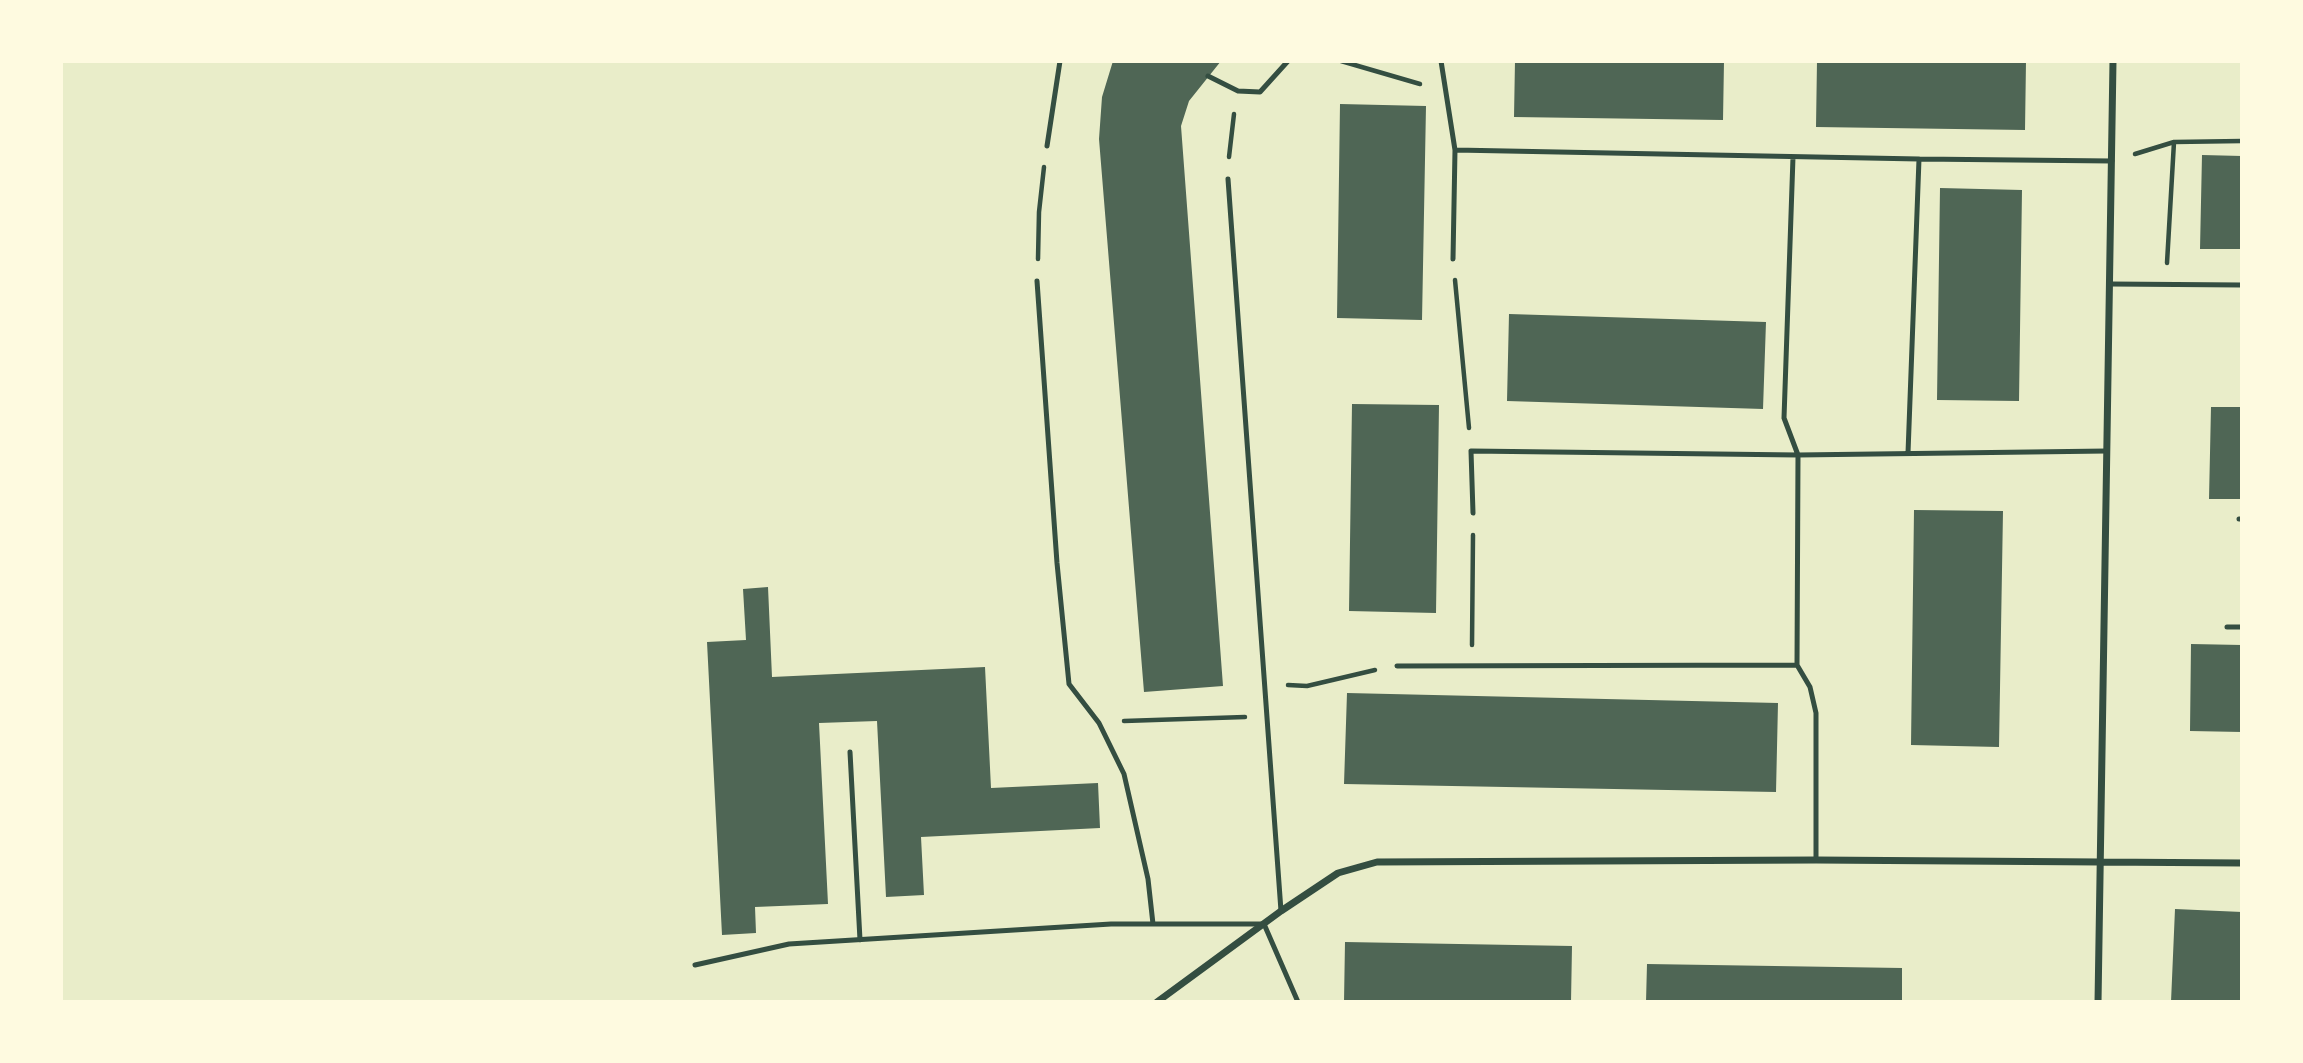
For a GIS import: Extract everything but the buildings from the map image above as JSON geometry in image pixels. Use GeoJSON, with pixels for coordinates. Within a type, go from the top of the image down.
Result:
{"type":"FeatureCollection","features":[{"type":"Feature","properties":{"kind":"street"},"geometry":{"type":"LineString","coordinates":[[2098,1002],[2113,61]]}},
{"type":"Feature","properties":{"kind":"street"},"geometry":{"type":"LineString","coordinates":[[1157,1002],[1281,911],[1338,873],[1377,862],[1816,860],[2242,863]]}},
{"type":"Feature","properties":{"kind":"lane"},"geometry":{"type":"LineString","coordinates":[[1047,146],[1060,61]]}},
{"type":"Feature","properties":{"kind":"lane"},"geometry":{"type":"LineString","coordinates":[[1208,76],[1238,90],[1260,92],[1288,61]]}},
{"type":"Feature","properties":{"kind":"lane"},"geometry":{"type":"LineString","coordinates":[[1441,61],[1455,150],[1453,258]]}},
{"type":"Feature","properties":{"kind":"lane"},"geometry":{"type":"LineString","coordinates":[[1455,150],[2112,161]]}},
{"type":"Feature","properties":{"kind":"lane"},"geometry":{"type":"LineString","coordinates":[[1793,157],[1784,418],[1798,455],[1797,665],[1810,687],[1816,713],[1816,860]]}},
{"type":"Feature","properties":{"kind":"lane"},"geometry":{"type":"LineString","coordinates":[[1908,453],[1919,159]]}},
{"type":"Feature","properties":{"kind":"lane"},"geometry":{"type":"LineString","coordinates":[[1228,179],[1281,911]]}},
{"type":"Feature","properties":{"kind":"lane"},"geometry":{"type":"LineString","coordinates":[[1037,281],[1056,563],[1069,684],[1099,723],[1124,774],[1146,866],[1153,924]]}},
{"type":"Feature","properties":{"kind":"lane"},"geometry":{"type":"LineString","coordinates":[[2110,284],[2242,285]]}},
{"type":"Feature","properties":{"kind":"lane"},"geometry":{"type":"LineString","coordinates":[[1473,513],[1471,451],[1798,455],[2107,451]]}},
{"type":"Feature","properties":{"kind":"lane"},"geometry":{"type":"LineString","coordinates":[[2227,627],[2242,627]]}},
{"type":"Feature","properties":{"kind":"lane"},"geometry":{"type":"LineString","coordinates":[[1397,666],[1797,665]]}},
{"type":"Feature","properties":{"kind":"lane"},"geometry":{"type":"LineString","coordinates":[[850,752],[860,940]]}},
{"type":"Feature","properties":{"kind":"lane"},"geometry":{"type":"LineString","coordinates":[[695,965],[789,944],[1111,924],[1264,924],[1298,1002]]}},
{"type":"Feature","properties":{"kind":"path"},"geometry":{"type":"LineString","coordinates":[[1341,61],[1446,92]]}},
{"type":"Feature","properties":{"kind":"path"},"geometry":{"type":"LineString","coordinates":[[1228,179],[1232,121]]}},
{"type":"Feature","properties":{"kind":"path"},"geometry":{"type":"LineString","coordinates":[[2112,161],[2174,142],[2242,141]]}},
{"type":"Feature","properties":{"kind":"path"},"geometry":{"type":"LineString","coordinates":[[2166,285],[2174,142]]}},
{"type":"Feature","properties":{"kind":"path"},"geometry":{"type":"LineString","coordinates":[[1037,281],[1039,212],[1047,146]]}},
{"type":"Feature","properties":{"kind":"path"},"geometry":{"type":"LineString","coordinates":[[1453,258],[1471,451]]}},
{"type":"Feature","properties":{"kind":"path"},"geometry":{"type":"LineString","coordinates":[[1472,637],[1473,513]]}},
{"type":"Feature","properties":{"kind":"path"},"geometry":{"type":"LineString","coordinates":[[1307,686],[1353,674]]}},
{"type":"Feature","properties":{"kind":"path"},"geometry":{"type":"LineString","coordinates":[[1142,720],[1217,716]]}}]}
